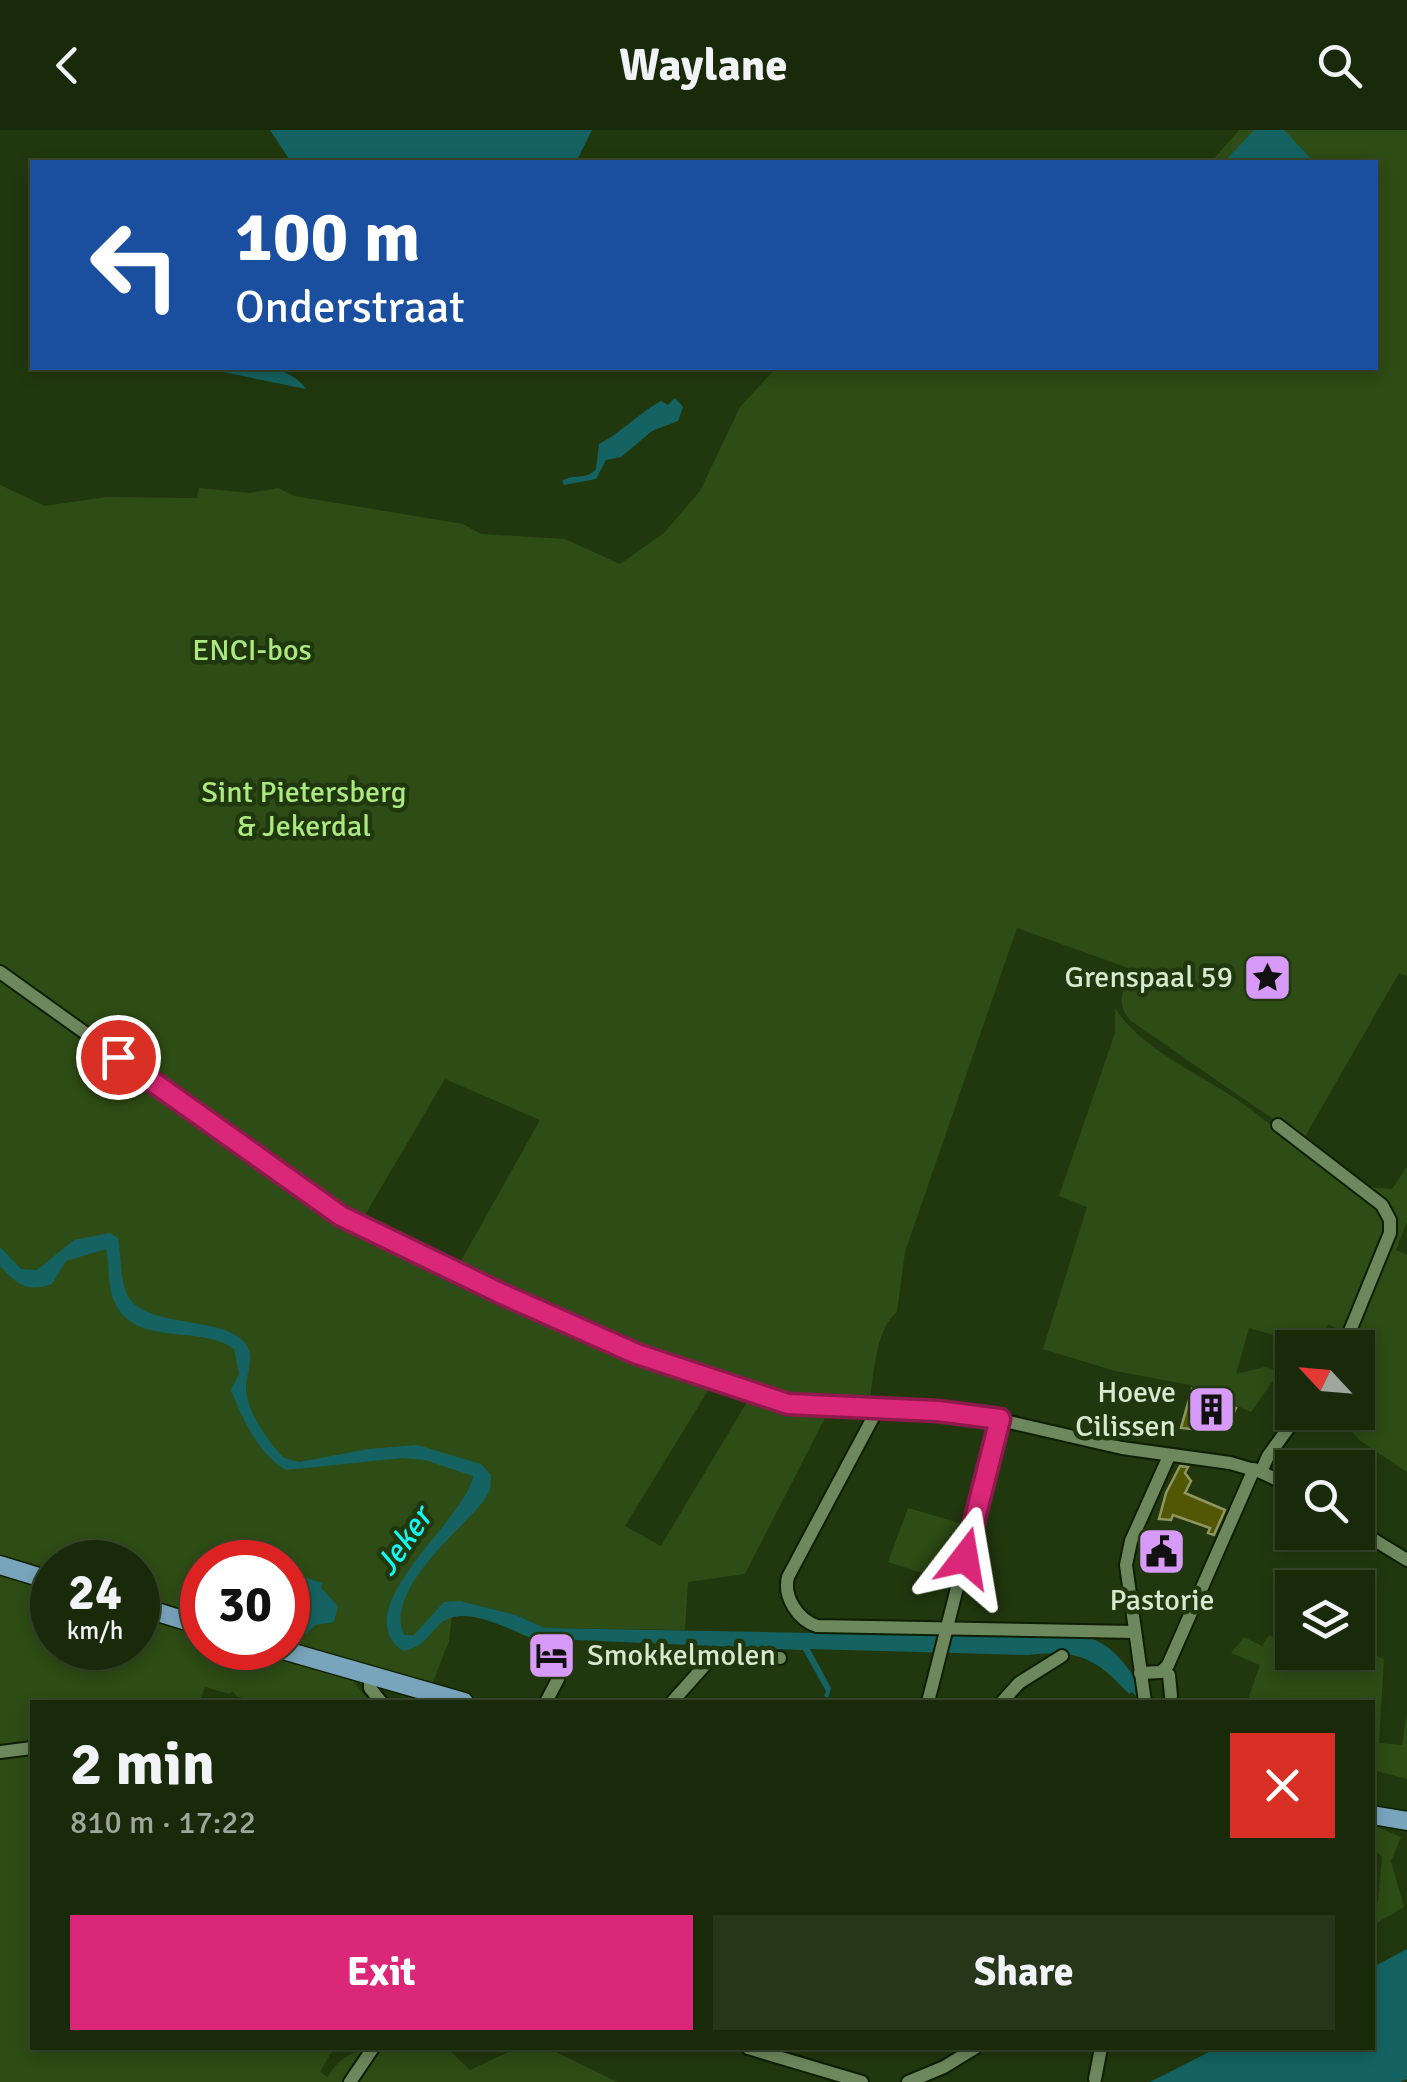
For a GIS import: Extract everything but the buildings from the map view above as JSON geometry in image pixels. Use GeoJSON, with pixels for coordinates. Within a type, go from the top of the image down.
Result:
{"type":"FeatureCollection","features":[{"type":"Feature","properties":{"kind":"main road"},"geometry":{"type":"LineString","coordinates":[[0,1566],[30,1575]]}},
{"type":"Feature","properties":{"kind":"main road"},"geometry":{"type":"LineString","coordinates":[[310,1658],[456,1700]]}},
{"type":"Feature","properties":{"kind":"main road"},"geometry":{"type":"LineString","coordinates":[[1375,1815],[1403,1820]]}},
{"type":"Feature","properties":{"kind":"street"},"geometry":{"type":"LineString","coordinates":[[0,972],[341,1216],[567,1323],[702,1376],[788,1404],[938,1411],[1000,1419],[1169,1456],[1258,1470],[1275,1478]]}},
{"type":"Feature","properties":{"kind":"street"},"geometry":{"type":"LineString","coordinates":[[1278,1125],[1372,1196],[1390,1220],[1390,1233],[1350,1330]]}},
{"type":"Feature","properties":{"kind":"street"},"geometry":{"type":"LineString","coordinates":[[876,1410],[788,1577],[788,1596],[805,1621],[817,1626],[1134,1632]]}},
{"type":"Feature","properties":{"kind":"street"},"geometry":{"type":"LineString","coordinates":[[928,1700],[1000,1419]]}},
{"type":"Feature","properties":{"kind":"street"},"geometry":{"type":"LineString","coordinates":[[1164,1670],[1258,1470],[1287,1430]]}},
{"type":"Feature","properties":{"kind":"street"},"geometry":{"type":"LineString","coordinates":[[1144,1696],[1126,1577],[1128,1552],[1169,1456]]}},
{"type":"Feature","properties":{"kind":"street"},"geometry":{"type":"LineString","coordinates":[[1375,1540],[1407,1560]]}},
{"type":"Feature","properties":{"kind":"street"},"geometry":{"type":"LineString","coordinates":[[547,1700],[564,1654]]}},
{"type":"Feature","properties":{"kind":"street"},"geometry":{"type":"LineString","coordinates":[[674,1700],[714,1656],[780,1658]]}},
{"type":"Feature","properties":{"kind":"street"},"geometry":{"type":"LineString","coordinates":[[1004,1700],[1018,1683],[1062,1656]]}},
{"type":"Feature","properties":{"kind":"street"},"geometry":{"type":"LineString","coordinates":[[1140,1673],[1164,1670]]}},
{"type":"Feature","properties":{"kind":"street"},"geometry":{"type":"LineString","coordinates":[[1164,1670],[1169,1675],[1171,1696]]}},
{"type":"Feature","properties":{"kind":"street"},"geometry":{"type":"LineString","coordinates":[[370,1676],[370,1688],[379,1700]]}},
{"type":"Feature","properties":{"kind":"street"},"geometry":{"type":"LineString","coordinates":[[0,1752],[30,1748]]}},
{"type":"Feature","properties":{"kind":"street"},"geometry":{"type":"LineString","coordinates":[[350,2082],[372,2050]]}},
{"type":"Feature","properties":{"kind":"street"},"geometry":{"type":"LineString","coordinates":[[755,2050],[862,2082]]}},
{"type":"Feature","properties":{"kind":"street"},"geometry":{"type":"LineString","coordinates":[[908,2082],[972,2050]]}},
{"type":"Feature","properties":{"kind":"street"},"geometry":{"type":"LineString","coordinates":[[1095,2080],[1101,2050]]}},
{"type":"Feature","properties":{"kind":"green space","name":"Sint Pietersberg & Jekerdal"},"geometry":{"type":"Polygon","coordinates":[[[1239,130],[1407,130],[1407,976],[1399,973],[1303,1140],[1127,1017],[1122,994],[1125,984],[1139,977],[1139,972],[1017,928],[905,1252],[897,1312],[879,1343],[869,1406],[813,1403],[717,1376],[625,1526],[661,1546],[750,1397],[789,1408],[828,1412],[745,1574],[688,1582],[685,1630],[545,1628],[516,1615],[464,1602],[452,1616],[449,1641],[431,1687],[360,1668],[353,1681],[368,1700],[251,1700],[236,1696],[233,1691],[229,1694],[205,1687],[200,1700],[30,1700],[30,2050],[333,2050],[320,2072],[328,2077],[338,2064],[362,2050],[449,2050],[470,2070],[513,2050],[552,2050],[617,2082],[0,2082],[0,485],[45,506],[106,497],[197,498],[199,488],[250,493],[278,488],[294,496],[463,524],[481,534],[565,539],[620,564],[664,533],[700,491],[740,407],[774,370],[1378,370],[1378,160],[1213,160],[1239,130]],[[445,1079],[362,1220],[457,1268],[540,1120],[445,1079]]]}},
{"type":"Feature","properties":{"kind":"green space"},"geometry":{"type":"Polygon","coordinates":[[[1115,1008],[1141,1038],[1245,1105],[1315,1160],[1345,1178],[1365,1186],[1392,1189],[1407,1167],[1407,1222],[1396,1250],[1407,1255],[1407,1472],[1359,1440],[1351,1430],[1375,1430],[1375,1330],[1340,1330],[1328,1324],[1325,1330],[1275,1330],[1275,1335],[1249,1328],[1236,1374],[1265,1367],[1275,1370],[1275,1378],[1251,1412],[1190,1385],[1115,1371],[1043,1349],[1087,1207],[1059,1196],[1115,1033],[1115,1008]]]}},
{"type":"Feature","properties":{"kind":"green space"},"geometry":{"type":"Polygon","coordinates":[[[908,1508],[967,1525],[952,1583],[888,1562],[908,1508]]]}},
{"type":"Feature","properties":{"kind":"green space"},"geometry":{"type":"Polygon","coordinates":[[[1269,1635],[1275,1638],[1275,1670],[1375,1670],[1375,1655],[1384,1659],[1379,1743],[1402,1745],[1407,1713],[1407,1779],[1375,1771],[1375,1700],[1248,1700],[1260,1665],[1231,1653],[1244,1637],[1262,1646],[1269,1635]]]}},
{"type":"Feature","properties":{"kind":"green space"},"geometry":{"type":"Polygon","coordinates":[[[1375,1826],[1401,1837],[1391,1861],[1404,1907],[1375,1924],[1375,1902],[1382,1857],[1375,1850],[1375,1826]]]}},
{"type":"Feature","properties":{"kind":"water"},"geometry":{"type":"Polygon","coordinates":[[[270,130],[592,130],[577,160],[290,160],[270,130]]]}},
{"type":"Feature","properties":{"kind":"water"},"geometry":{"type":"Polygon","coordinates":[[[1254,130],[1284,130],[1312,160],[1226,160],[1254,130]]]}},
{"type":"Feature","properties":{"kind":"water"},"geometry":{"type":"Polygon","coordinates":[[[213,370],[275,370],[297,379],[306,389],[213,370]]]}},
{"type":"Feature","properties":{"kind":"water"},"geometry":{"type":"Polygon","coordinates":[[[675,398],[683,407],[678,421],[652,431],[621,457],[606,460],[596,479],[564,485],[562,481],[566,479],[588,475],[596,469],[599,444],[661,401],[668,405],[675,398]]]}},
{"type":"Feature","properties":{"kind":"water"},"geometry":{"type":"Polygon","coordinates":[[[110,1233],[118,1238],[124,1286],[134,1304],[164,1317],[220,1329],[246,1344],[250,1355],[246,1390],[251,1408],[265,1436],[284,1458],[299,1462],[368,1449],[417,1445],[481,1464],[491,1475],[490,1490],[483,1502],[414,1581],[404,1600],[404,1635],[414,1635],[444,1602],[460,1601],[516,1615],[545,1628],[1090,1638],[1119,1657],[1151,1700],[1129,1694],[1095,1664],[1060,1654],[810,1649],[831,1688],[828,1698],[803,1650],[531,1638],[486,1620],[460,1616],[449,1618],[421,1644],[403,1651],[389,1633],[388,1612],[397,1588],[452,1515],[473,1476],[425,1460],[402,1458],[286,1470],[260,1445],[235,1401],[231,1390],[239,1374],[234,1349],[204,1338],[153,1331],[125,1317],[112,1297],[106,1249],[66,1261],[52,1284],[43,1287],[23,1285],[0,1266],[0,1247],[21,1269],[37,1270],[74,1240],[110,1233]]]}},
{"type":"Feature","properties":{"kind":"water"},"geometry":{"type":"Polygon","coordinates":[[[310,1579],[322,1583],[321,1588],[338,1606],[334,1622],[315,1625],[310,1630],[310,1579]]]}},
{"type":"Feature","properties":{"kind":"water"},"geometry":{"type":"Polygon","coordinates":[[[1407,1949],[1407,2079],[1150,2082],[1213,2050],[1375,2050],[1375,1966],[1407,1949]]]}},
{"type":"Feature","properties":{"kind":"place","name":"Grenspaal 59"},"geometry":{"type":"Point","coordinates":[1268,977]}},
{"type":"Feature","properties":{"kind":"place","name":"Hoeve Cilissen"},"geometry":{"type":"Point","coordinates":[1211,1409]}},
{"type":"Feature","properties":{"kind":"place","name":"Pastorie"},"geometry":{"type":"Point","coordinates":[1162,1551]}},
{"type":"Feature","properties":{"kind":"place","name":"Smokkelmolen"},"geometry":{"type":"Point","coordinates":[552,1655]}},
{"type":"Feature","properties":{"kind":"route"},"geometry":{"type":"LineString","coordinates":[[118,1057],[341,1216],[637,1354],[788,1404],[938,1411],[1000,1419],[965,1558]]}},
{"type":"Feature","properties":{"kind":"park label","name":"ENCI-bos"},"geometry":{"type":"Point","coordinates":[252,650]}},
{"type":"Feature","properties":{"kind":"water label","name":"Jeker"},"geometry":{"type":"Point","coordinates":[403,1541]}}]}
